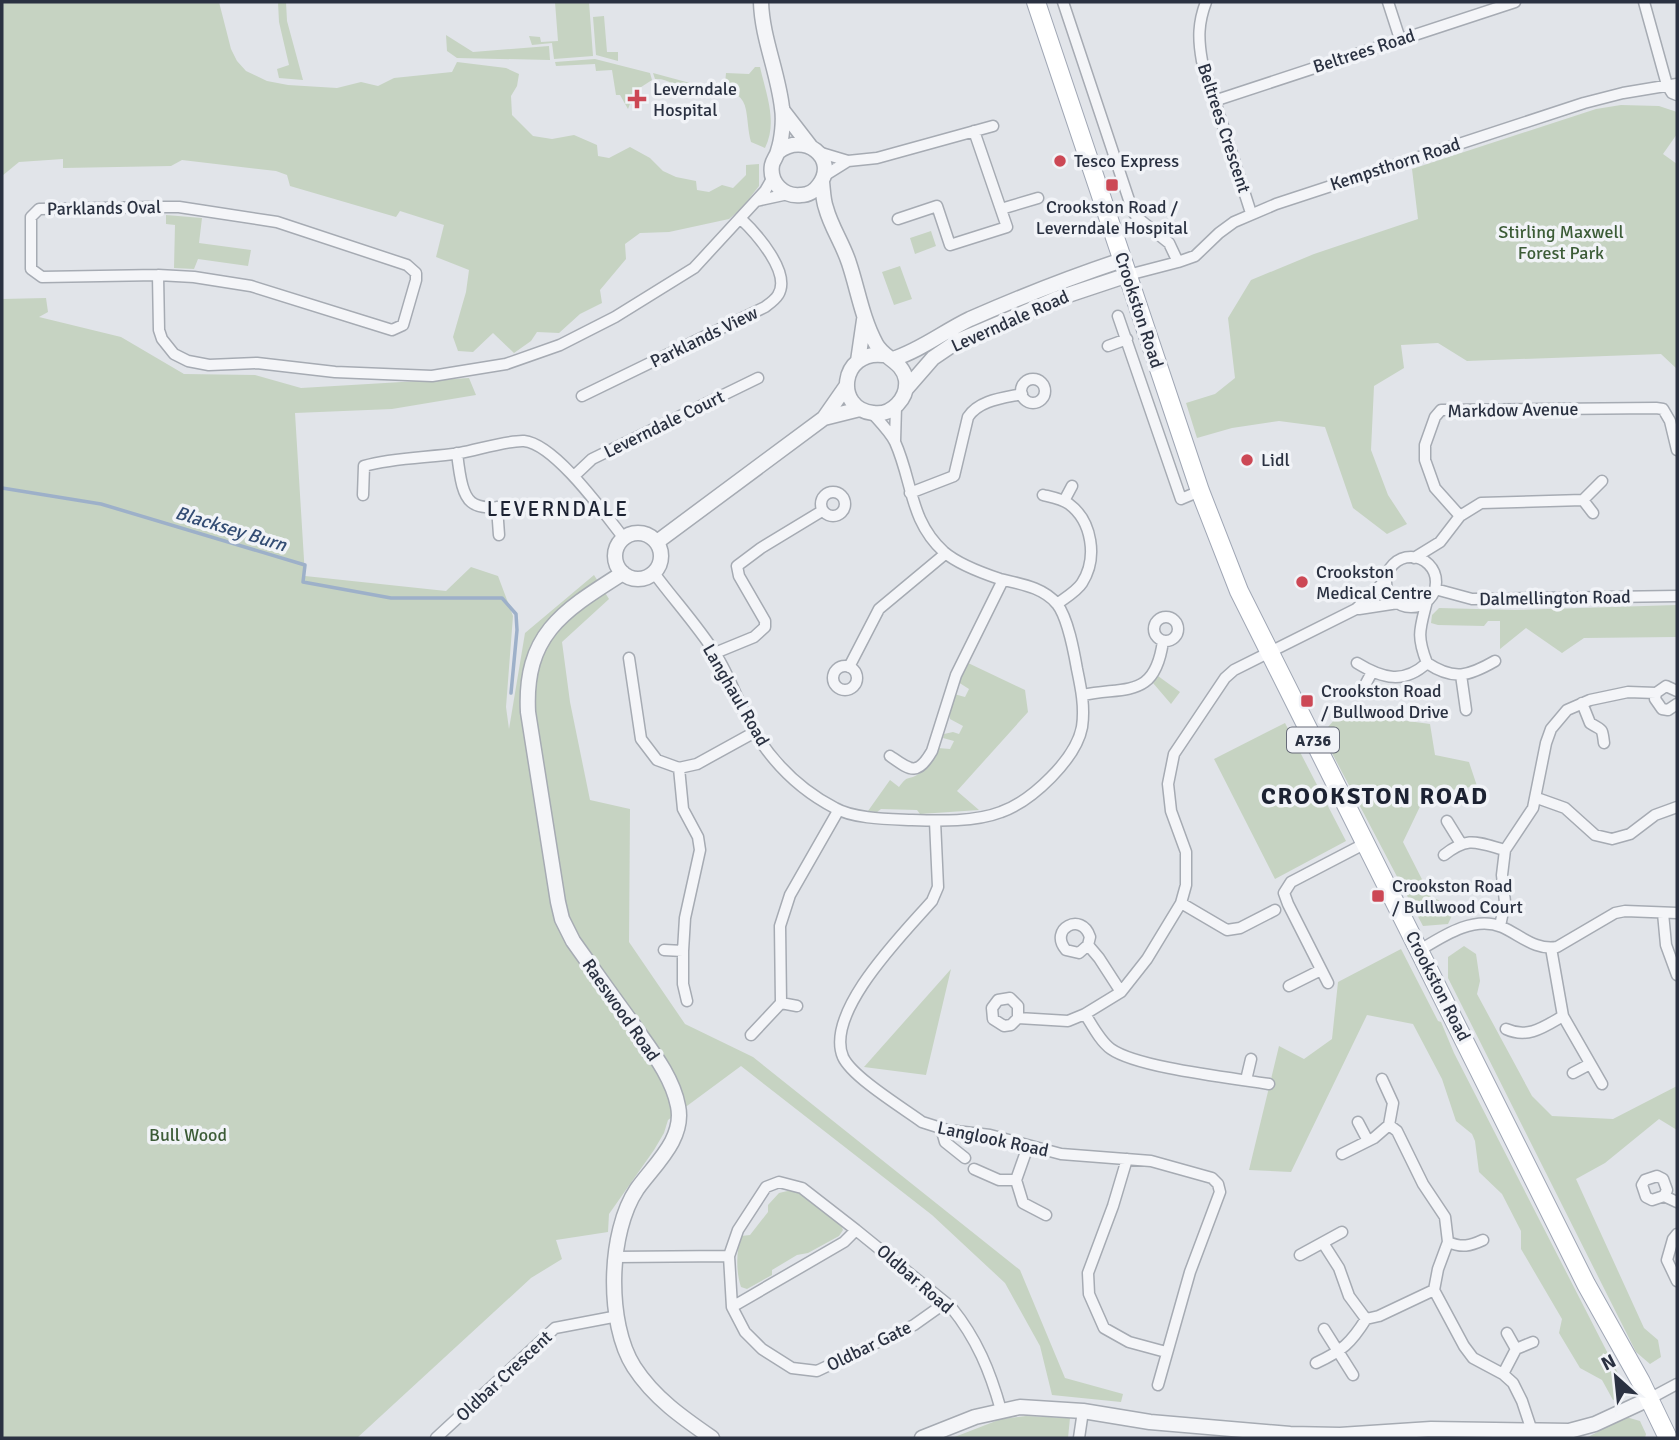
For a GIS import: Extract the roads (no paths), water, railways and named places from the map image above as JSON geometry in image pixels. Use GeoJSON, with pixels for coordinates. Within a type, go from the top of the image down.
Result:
{"type":"FeatureCollection","features":[{"type":"Feature","properties":{"kind":"main road","name":"Crookston Road"},"geometry":{"type":"LineString","coordinates":[[1035,4],[1200,491],[1239,591],[1586,1284],[1668,1438]]}},
{"type":"Feature","properties":{"kind":"street"},"geometry":{"type":"LineString","coordinates":[[761,2],[783,111],[778,152],[772,165],[773,177],[781,190],[788,194]]}},
{"type":"Feature","properties":{"kind":"street"},"geometry":{"type":"LineString","coordinates":[[1063,2],[1133,212],[1169,243],[1178,262]]}},
{"type":"Feature","properties":{"kind":"street","name":"Beltrees Crescent"},"geometry":{"type":"LineString","coordinates":[[1206,2],[1199,20],[1198,41],[1214,101],[1251,213]]}},
{"type":"Feature","properties":{"kind":"street"},"geometry":{"type":"LineString","coordinates":[[1388,2],[1400,39]]}},
{"type":"Feature","properties":{"kind":"street","name":"Beltrees Road"},"geometry":{"type":"LineString","coordinates":[[1214,101],[1490,6],[1515,2]]}},
{"type":"Feature","properties":{"kind":"street"},"geometry":{"type":"LineString","coordinates":[[1644,2],[1672,84],[1672,93],[1677,95]]}},
{"type":"Feature","properties":{"kind":"street","name":"Kempsthorn Road"},"geometry":{"type":"LineString","coordinates":[[1125,268],[1178,262],[1195,256],[1219,233],[1251,213],[1584,103],[1672,84]]}},
{"type":"Feature","properties":{"kind":"street"},"geometry":{"type":"LineString","coordinates":[[783,111],[822,159],[826,209],[849,261],[864,320],[888,357],[905,375],[906,389],[896,406],[895,442],[910,493],[926,532],[946,554],[981,572],[1029,586],[1057,604],[1082,584],[1092,560],[1090,541],[1082,517],[1064,501],[1043,495]]}},
{"type":"Feature","properties":{"kind":"street"},"geometry":{"type":"LineString","coordinates":[[778,152],[793,143],[848,161],[877,158],[993,126]]}},
{"type":"Feature","properties":{"kind":"street"},"geometry":{"type":"LineString","coordinates":[[898,219],[937,206],[950,245],[1007,227],[974,131]]}},
{"type":"Feature","properties":{"kind":"street"},"geometry":{"type":"LineString","coordinates":[[756,201],[788,194],[805,195],[848,161]]}},
{"type":"Feature","properties":{"kind":"street"},"geometry":{"type":"LineString","coordinates":[[158,275],[159,330],[162,339],[174,354],[188,361],[209,365],[257,363],[335,372],[432,376],[506,364],[560,345],[615,317],[694,268],[765,191],[773,177]]}},
{"type":"Feature","properties":{"kind":"street"},"geometry":{"type":"LineString","coordinates":[[805,195],[826,209]]}},
{"type":"Feature","properties":{"kind":"street"},"geometry":{"type":"LineString","coordinates":[[1001,209],[1038,198]]}},
{"type":"Feature","properties":{"kind":"street","name":"Parklands Oval"},"geometry":{"type":"LineString","coordinates":[[160,207],[277,222],[407,265],[416,273],[416,280],[403,325],[392,330],[251,286],[194,277],[158,275],[42,277],[31,269],[31,217],[39,209],[160,207]]}},
{"type":"Feature","properties":{"kind":"street","name":"Parklands View"},"geometry":{"type":"LineString","coordinates":[[582,396],[765,307],[779,294],[782,275],[767,249],[740,218]]}},
{"type":"Feature","properties":{"kind":"street","name":"Leverndale Road"},"geometry":{"type":"LineString","coordinates":[[888,357],[914,351],[969,320],[1051,284],[1125,268]]}},
{"type":"Feature","properties":{"kind":"street","name":"Leverndale Road"},"geometry":{"type":"LineString","coordinates":[[906,389],[933,358],[958,341],[1125,268]]}},
{"type":"Feature","properties":{"kind":"street","name":"Crookston Road"},"geometry":{"type":"LineString","coordinates":[[1118,316],[1181,499],[1200,491]]}},
{"type":"Feature","properties":{"kind":"street"},"geometry":{"type":"LineString","coordinates":[[858,361],[864,320]]}},
{"type":"Feature","properties":{"kind":"street","name":"Crookston Road"},"geometry":{"type":"LineString","coordinates":[[1108,345],[1127,340]]}},
{"type":"Feature","properties":{"kind":"street"},"geometry":{"type":"LineString","coordinates":[[888,357],[869,355],[858,361],[849,372],[847,385],[850,398],[895,442]]}},
{"type":"Feature","properties":{"kind":"street","name":"Leverndale Court"},"geometry":{"type":"LineString","coordinates":[[574,476],[592,459],[758,378]]}},
{"type":"Feature","properties":{"kind":"street"},"geometry":{"type":"LineString","coordinates":[[657,542],[824,418],[847,385]]}},
{"type":"Feature","properties":{"kind":"street"},"geometry":{"type":"LineString","coordinates":[[910,493],[954,476],[968,417],[973,409],[1001,398],[1022,394]]}},
{"type":"Feature","properties":{"kind":"street"},"geometry":{"type":"LineString","coordinates":[[824,418],[866,411],[885,412],[896,406]]}},
{"type":"Feature","properties":{"kind":"street","name":"Markdow Avenue"},"geometry":{"type":"LineString","coordinates":[[1460,516],[1436,488],[1425,460],[1425,445],[1435,418],[1441,410],[1656,408],[1667,415],[1677,450]]}},
{"type":"Feature","properties":{"kind":"street"},"geometry":{"type":"LineString","coordinates":[[363,495],[359,463],[457,453],[516,441],[529,442],[542,448],[574,476],[623,537]]}},
{"type":"Feature","properties":{"kind":"street"},"geometry":{"type":"LineString","coordinates":[[457,453],[461,487],[466,497],[479,506],[527,506]]}},
{"type":"Feature","properties":{"kind":"street"},"geometry":{"type":"LineString","coordinates":[[1018,1018],[1068,1021],[1121,992],[1147,959],[1181,904],[1188,868],[1186,852],[1171,811],[1168,785],[1174,754],[1225,678],[1255,658],[1356,609],[1386,580],[1396,563],[1414,558],[1440,542],[1460,516],[1481,503],[1583,500],[1602,481]]}},
{"type":"Feature","properties":{"kind":"street"},"geometry":{"type":"LineString","coordinates":[[1064,501],[1072,486]]}},
{"type":"Feature","properties":{"kind":"street"},"geometry":{"type":"LineString","coordinates":[[1583,500],[1593,513]]}},
{"type":"Feature","properties":{"kind":"street"},"geometry":{"type":"LineString","coordinates":[[497,507],[499,535]]}},
{"type":"Feature","properties":{"kind":"street"},"geometry":{"type":"LineString","coordinates":[[715,653],[754,636],[765,627],[765,621],[739,576],[737,566],[822,511]]}},
{"type":"Feature","properties":{"kind":"street"},"geometry":{"type":"LineString","coordinates":[[641,532],[657,542],[662,559],[654,573],[637,579],[623,573],[615,555],[623,537],[641,532]]}},
{"type":"Feature","properties":{"kind":"street"},"geometry":{"type":"LineString","coordinates":[[1440,542],[1434,573],[1435,589],[1427,601],[1419,628],[1420,645],[1427,663],[1438,670],[1461,675],[1476,672],[1495,661]]}},
{"type":"Feature","properties":{"kind":"street"},"geometry":{"type":"LineString","coordinates":[[849,667],[879,609],[946,554]]}},
{"type":"Feature","properties":{"kind":"street"},"geometry":{"type":"LineString","coordinates":[[1414,558],[1426,563],[1434,573]]}},
{"type":"Feature","properties":{"kind":"street","name":"Raeswood Road"},"geometry":{"type":"LineString","coordinates":[[623,573],[562,615],[549,629],[534,655],[527,687],[528,712],[554,886],[562,919],[573,941],[665,1073],[678,1107],[675,1137],[636,1191],[626,1209],[617,1240],[615,1257],[618,1317],[624,1344],[634,1367],[663,1401],[709,1438]]}},
{"type":"Feature","properties":{"kind":"street","name":"Langhaul Road"},"geometry":{"type":"LineString","coordinates":[[654,573],[715,653],[755,732],[777,762],[805,790],[838,810],[879,819],[935,821],[1001,813],[1024,801],[1048,781],[1078,741],[1082,725],[1083,695],[1071,636],[1057,604]]}},
{"type":"Feature","properties":{"kind":"street"},"geometry":{"type":"LineString","coordinates":[[890,756],[909,769],[917,769],[926,762],[956,675],[1003,580]]}},
{"type":"Feature","properties":{"kind":"street"},"geometry":{"type":"LineString","coordinates":[[1386,580],[1389,594],[1419,628]]}},
{"type":"Feature","properties":{"kind":"street","name":"Dalmellington Road"},"geometry":{"type":"LineString","coordinates":[[1435,589],[1472,599],[1677,596]]}},
{"type":"Feature","properties":{"kind":"street"},"geometry":{"type":"LineString","coordinates":[[1356,609],[1400,604],[1415,607],[1427,601]]}},
{"type":"Feature","properties":{"kind":"street"},"geometry":{"type":"LineString","coordinates":[[1083,695],[1101,691],[1121,692],[1145,683],[1156,671],[1163,641]]}},
{"type":"Feature","properties":{"kind":"street"},"geometry":{"type":"LineString","coordinates":[[629,657],[641,739],[657,760],[679,768],[697,764],[755,732]]}},
{"type":"Feature","properties":{"kind":"street"},"geometry":{"type":"LineString","coordinates":[[1357,663],[1372,672],[1402,678],[1410,677],[1427,663]]}},
{"type":"Feature","properties":{"kind":"street"},"geometry":{"type":"LineString","coordinates":[[1364,687],[1372,672]]}},
{"type":"Feature","properties":{"kind":"street"},"geometry":{"type":"LineString","coordinates":[[1461,675],[1466,710]]}},
{"type":"Feature","properties":{"kind":"street"},"geometry":{"type":"LineString","coordinates":[[1500,926],[1505,902],[1502,875],[1505,850],[1537,798],[1546,743],[1551,729],[1567,710],[1582,703],[1628,692],[1656,693],[1666,686],[1677,691]]}},
{"type":"Feature","properties":{"kind":"street"},"geometry":{"type":"LineString","coordinates":[[1656,693],[1657,705],[1662,709],[1668,710],[1677,704]]}},
{"type":"Feature","properties":{"kind":"street"},"geometry":{"type":"LineString","coordinates":[[1582,703],[1590,723],[1600,726],[1603,731],[1604,743]]}},
{"type":"Feature","properties":{"kind":"street"},"geometry":{"type":"LineString","coordinates":[[679,768],[683,809],[698,837],[700,850],[685,918],[683,951],[687,1001]]}},
{"type":"Feature","properties":{"kind":"street"},"geometry":{"type":"LineString","coordinates":[[1537,798],[1565,808],[1595,835],[1612,839],[1630,834],[1655,815],[1677,807]]}},
{"type":"Feature","properties":{"kind":"street"},"geometry":{"type":"LineString","coordinates":[[751,1035],[781,1003],[780,926],[790,895],[838,810]]}},
{"type":"Feature","properties":{"kind":"street","name":"Langlook Road"},"geometry":{"type":"LineString","coordinates":[[935,821],[937,887],[932,901],[872,969],[845,1017],[840,1042],[844,1058],[862,1078],[922,1122],[941,1128],[990,1135],[1061,1154],[1151,1161],[1212,1178],[1220,1192],[1190,1272],[1157,1385]]}},
{"type":"Feature","properties":{"kind":"street"},"geometry":{"type":"LineString","coordinates":[[1447,821],[1460,842]]}},
{"type":"Feature","properties":{"kind":"street"},"geometry":{"type":"LineString","coordinates":[[1444,855],[1460,842],[1505,850]]}},
{"type":"Feature","properties":{"kind":"street"},"geometry":{"type":"LineString","coordinates":[[1328,984],[1284,893],[1291,882],[1364,844]]}},
{"type":"Feature","properties":{"kind":"street"},"geometry":{"type":"LineString","coordinates":[[1181,904],[1227,930],[1240,928],[1275,910]]}},
{"type":"Feature","properties":{"kind":"street"},"geometry":{"type":"LineString","coordinates":[[1420,950],[1443,936],[1479,924],[1500,926],[1529,942],[1551,948],[1615,913],[1677,913]]}},
{"type":"Feature","properties":{"kind":"street"},"geometry":{"type":"LineString","coordinates":[[1663,913],[1666,945],[1677,975]]}},
{"type":"Feature","properties":{"kind":"street"},"geometry":{"type":"LineString","coordinates":[[1088,946],[1100,958],[1121,992]]}},
{"type":"Feature","properties":{"kind":"street"},"geometry":{"type":"LineString","coordinates":[[1551,948],[1563,1016],[1602,1084]]}},
{"type":"Feature","properties":{"kind":"street"},"geometry":{"type":"LineString","coordinates":[[664,950],[683,951]]}},
{"type":"Feature","properties":{"kind":"street"},"geometry":{"type":"LineString","coordinates":[[1289,986],[1321,970]]}},
{"type":"Feature","properties":{"kind":"street"},"geometry":{"type":"LineString","coordinates":[[781,1003],[797,1006]]}},
{"type":"Feature","properties":{"kind":"street"},"geometry":{"type":"LineString","coordinates":[[1085,1014],[1108,1047],[1123,1056],[1157,1065],[1269,1084]]}},
{"type":"Feature","properties":{"kind":"street"},"geometry":{"type":"LineString","coordinates":[[1506,1028],[1518,1034],[1531,1033],[1563,1016]]}},
{"type":"Feature","properties":{"kind":"street"},"geometry":{"type":"LineString","coordinates":[[1245,1080],[1251,1059]]}},
{"type":"Feature","properties":{"kind":"street"},"geometry":{"type":"LineString","coordinates":[[1573,1073],[1590,1064]]}},
{"type":"Feature","properties":{"kind":"street"},"geometry":{"type":"LineString","coordinates":[[1342,1154],[1368,1141],[1389,1125],[1393,1103],[1382,1079]]}},
{"type":"Feature","properties":{"kind":"street"},"geometry":{"type":"LineString","coordinates":[[1358,1122],[1368,1141]]}},
{"type":"Feature","properties":{"kind":"street"},"geometry":{"type":"LineString","coordinates":[[1389,1125],[1397,1131],[1423,1184],[1445,1217],[1448,1242],[1434,1290],[1473,1358],[1503,1374],[1513,1383],[1532,1431]]}},
{"type":"Feature","properties":{"kind":"street"},"geometry":{"type":"LineString","coordinates":[[941,1128],[944,1142],[965,1158]]}},
{"type":"Feature","properties":{"kind":"street"},"geometry":{"type":"LineString","coordinates":[[1028,1146],[1016,1180],[1023,1203],[1046,1215]]}},
{"type":"Feature","properties":{"kind":"street"},"geometry":{"type":"LineString","coordinates":[[1126,1158],[1113,1206],[1088,1273],[1089,1294],[1104,1328],[1129,1342],[1166,1352]]}},
{"type":"Feature","properties":{"kind":"street"},"geometry":{"type":"LineString","coordinates":[[974,1169],[999,1180],[1016,1180]]}},
{"type":"Feature","properties":{"kind":"street","name":"Oldbar Road"},"geometry":{"type":"LineString","coordinates":[[730,1251],[738,1230],[766,1187],[779,1182],[802,1188],[945,1303],[961,1319],[991,1373],[1001,1410]]}},
{"type":"Feature","properties":{"kind":"street"},"geometry":{"type":"LineString","coordinates":[[1664,1196],[1677,1202]]}},
{"type":"Feature","properties":{"kind":"street"},"geometry":{"type":"LineString","coordinates":[[615,1257],[730,1251],[732,1307],[844,1242],[856,1230]]}},
{"type":"Feature","properties":{"kind":"street"},"geometry":{"type":"LineString","coordinates":[[1300,1255],[1342,1232]]}},
{"type":"Feature","properties":{"kind":"street"},"geometry":{"type":"LineString","coordinates":[[1677,1234],[1667,1260],[1677,1281]]}},
{"type":"Feature","properties":{"kind":"street"},"geometry":{"type":"LineString","coordinates":[[1448,1242],[1459,1247],[1483,1240]]}},
{"type":"Feature","properties":{"kind":"street"},"geometry":{"type":"LineString","coordinates":[[1323,1242],[1339,1268],[1349,1296],[1366,1318]]}},
{"type":"Feature","properties":{"kind":"street"},"geometry":{"type":"LineString","coordinates":[[1316,1363],[1340,1351],[1353,1339],[1366,1318],[1379,1316],[1434,1290]]}},
{"type":"Feature","properties":{"kind":"street","name":"Oldbar Gate"},"geometry":{"type":"LineString","coordinates":[[732,1307],[745,1332],[762,1349],[792,1368],[817,1371],[914,1325],[945,1303]]}},
{"type":"Feature","properties":{"kind":"street","name":"Oldbar Crescent"},"geometry":{"type":"LineString","coordinates":[[436,1438],[555,1328],[618,1317]]}},
{"type":"Feature","properties":{"kind":"street"},"geometry":{"type":"LineString","coordinates":[[1324,1329],[1353,1375]]}},
{"type":"Feature","properties":{"kind":"street"},"geometry":{"type":"LineString","coordinates":[[1507,1333],[1516,1349]]}},
{"type":"Feature","properties":{"kind":"street"},"geometry":{"type":"LineString","coordinates":[[1503,1374],[1516,1349],[1533,1342]]}},
{"type":"Feature","properties":{"kind":"street"},"geometry":{"type":"LineString","coordinates":[[922,1438],[975,1417],[1020,1407],[1083,1411],[1188,1432],[1340,1436],[1431,1429],[1569,1431],[1582,1429],[1677,1384]]}},
{"type":"Feature","properties":{"kind":"street"},"geometry":{"type":"LineString","coordinates":[[1079,1438],[1083,1411]]}},
{"type":"Feature","properties":{"kind":"waterway","name":"Blacksey Burn"},"geometry":{"type":"LineString","coordinates":[[2,488],[101,504],[305,565],[303,582],[391,598],[502,598],[516,614],[511,693]]}},
{"type":"Feature","properties":{"kind":"place","name":"Leverndale Hospital"},"geometry":{"type":"Point","coordinates":[637,99]}},
{"type":"Feature","properties":{"kind":"place","name":"Tesco Express"},"geometry":{"type":"Point","coordinates":[1060,161]}},
{"type":"Feature","properties":{"kind":"place","name":"Crookston Road / Leverndale Hospital"},"geometry":{"type":"Point","coordinates":[1112,185]}},
{"type":"Feature","properties":{"kind":"place","name":"Lidl"},"geometry":{"type":"Point","coordinates":[1247,460]}},
{"type":"Feature","properties":{"kind":"place","name":"Crookston Medical Centre"},"geometry":{"type":"Point","coordinates":[1302,582]}},
{"type":"Feature","properties":{"kind":"place","name":"Crookston Road / Bullwood Drive"},"geometry":{"type":"Point","coordinates":[1307,701]}},
{"type":"Feature","properties":{"kind":"place","name":"Crookston Road / Bullwood Court"},"geometry":{"type":"Point","coordinates":[1378,896]}},
{"type":"Feature","properties":{"kind":"district","name":"LEVERNDALE"},"geometry":{"type":"Point","coordinates":[558,509]}},
{"type":"Feature","properties":{"kind":"district","name":"CROOKSTON ROAD"},"geometry":{"type":"Point","coordinates":[1375,796]}},
{"type":"Feature","properties":{"kind":"park label","name":"Stirling Maxwell Forest Park"},"geometry":{"type":"Point","coordinates":[1561,242]}},
{"type":"Feature","properties":{"kind":"park label","name":"Bull Wood"},"geometry":{"type":"Point","coordinates":[188,1135]}}]}
